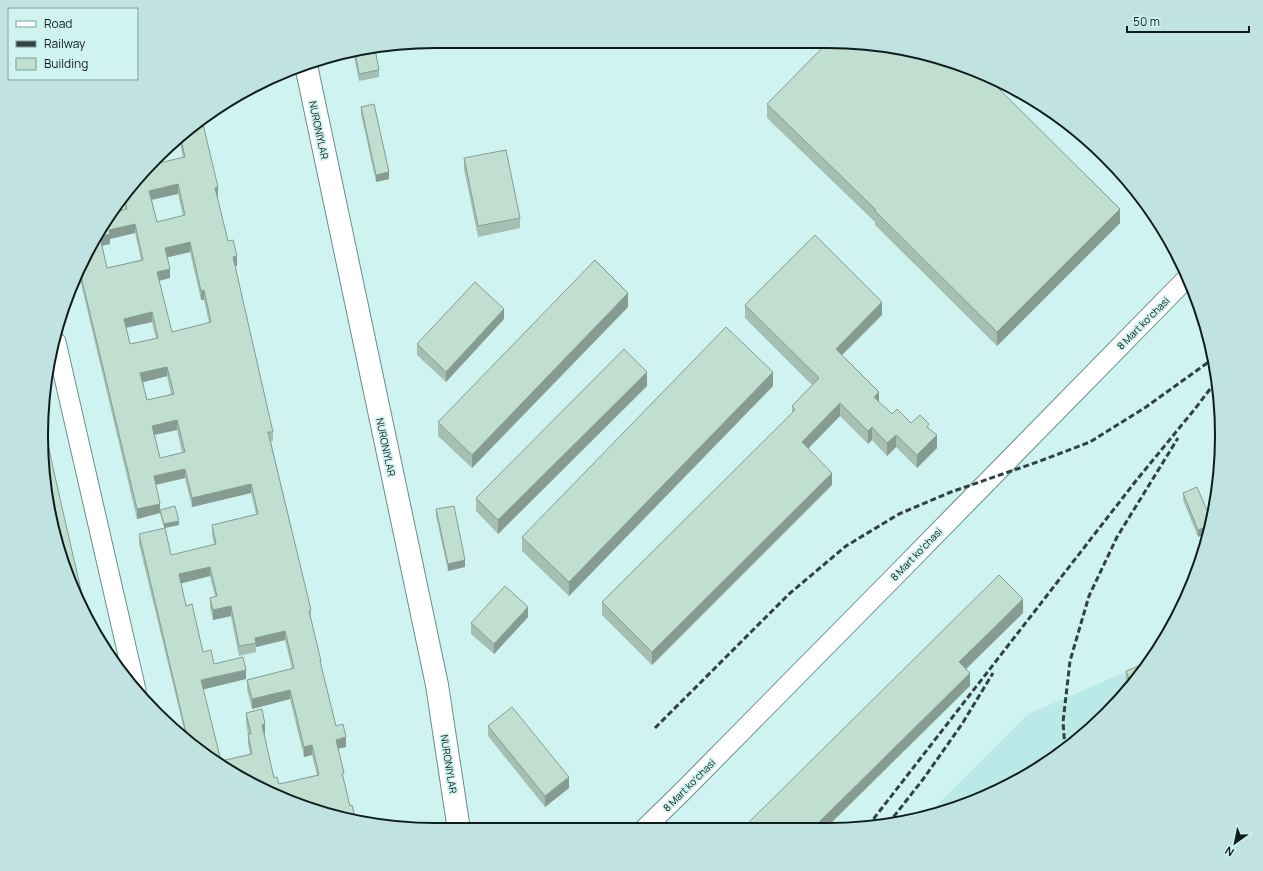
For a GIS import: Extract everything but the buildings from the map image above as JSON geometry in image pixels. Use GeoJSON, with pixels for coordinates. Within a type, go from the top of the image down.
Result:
{"type":"FeatureCollection","features":[{"type":"Feature","properties":{"kind":"main road","name":"NURONIYLAR"},"geometry":{"type":"LineString","coordinates":[[307,70],[437,685],[458,823]]}},
{"type":"Feature","properties":{"kind":"street","name":"8 Mart koʻchasi"},"geometry":{"type":"LineString","coordinates":[[650,823],[1183,282]]}},
{"type":"Feature","properties":{"kind":"street"},"geometry":{"type":"LineString","coordinates":[[58,349],[133,677]]}},
{"type":"Feature","properties":{"kind":"shaded area"},"geometry":{"type":"Polygon","coordinates":[[[1138,667],[1102,710],[1043,758],[976,794],[934,808],[1028,714],[1138,667]]]}},
{"type":"Feature","properties":{"kind":"railway"},"geometry":{"type":"LineString","coordinates":[[655,728],[789,594],[846,546],[899,514],[951,492],[1090,442],[1146,407],[1208,362]]}},
{"type":"Feature","properties":{"kind":"railway"},"geometry":{"type":"LineString","coordinates":[[872,820],[1135,482],[1212,386]]}},
{"type":"Feature","properties":{"kind":"railway"},"geometry":{"type":"LineString","coordinates":[[1065,742],[1063,722],[1070,661],[1089,596],[1117,537],[1178,438]]}},
{"type":"Feature","properties":{"kind":"railway"},"geometry":{"type":"LineString","coordinates":[[893,818],[924,778],[962,724],[993,673]]}}]}
